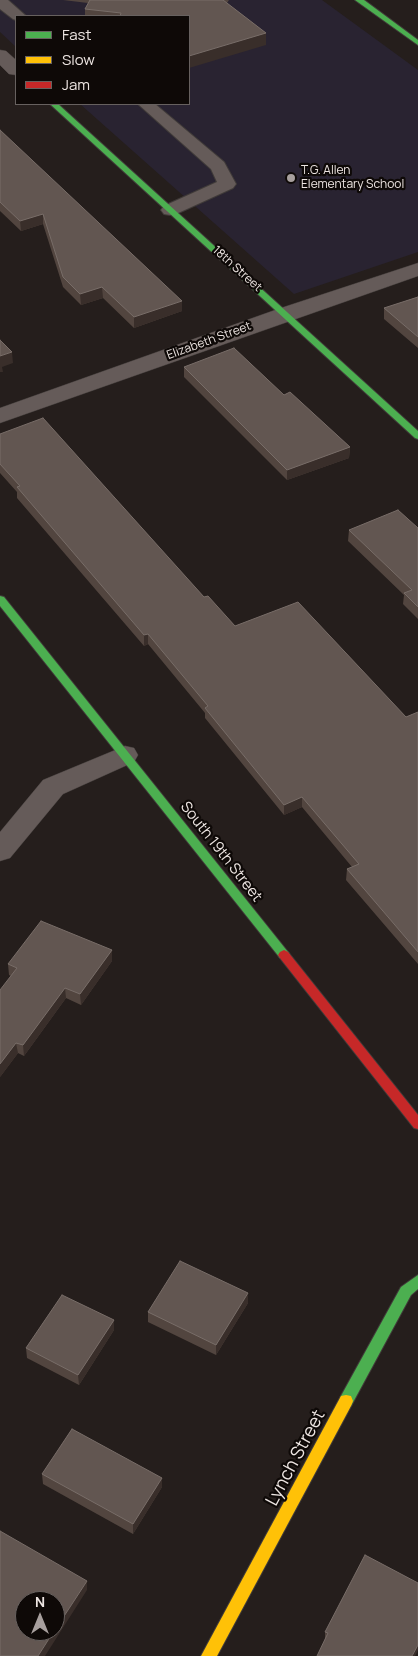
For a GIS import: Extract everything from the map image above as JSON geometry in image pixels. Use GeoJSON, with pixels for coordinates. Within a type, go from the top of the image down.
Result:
{"type":"FeatureCollection","features":[{"type":"Feature","properties":{"kind":"street"},"geometry":{"type":"LineString","coordinates":[[359,0],[418,43]]}},
{"type":"Feature","properties":{"kind":"street"},"geometry":{"type":"LineString","coordinates":[[0,55],[15,69]]}},
{"type":"Feature","properties":{"kind":"street","name":"18th Street"},"geometry":{"type":"LineString","coordinates":[[55,105],[418,436]]}},
{"type":"Feature","properties":{"kind":"street","name":"Elizabeth Street"},"geometry":{"type":"LineString","coordinates":[[0,416],[418,269]]}},
{"type":"Feature","properties":{"kind":"street","name":"South 19th Street"},"geometry":{"type":"LineString","coordinates":[[0,599],[418,1124]]}},
{"type":"Feature","properties":{"kind":"street"},"geometry":{"type":"LineString","coordinates":[[0,850],[53,787],[125,755]]}},
{"type":"Feature","properties":{"kind":"street","name":"Lynch Street"},"geometry":{"type":"LineString","coordinates":[[209,1656],[406,1291],[418,1282]]}},
{"type":"Feature","properties":{"kind":"lane"},"geometry":{"type":"LineString","coordinates":[[0,1],[17,15]]}},
{"type":"Feature","properties":{"kind":"lane"},"geometry":{"type":"LineString","coordinates":[[147,105],[218,166],[227,184],[170,210]]}},
{"type":"Feature","properties":{"kind":"shaded area","name":"T.G. Allen Elementary School"},"geometry":{"type":"Polygon","coordinates":[[[0,0],[322,0],[418,70],[418,252],[294,294],[81,105],[190,105],[190,15],[15,15],[15,46],[0,32],[0,0]]]}},
{"type":"Feature","properties":{"kind":"building"},"geometry":{"type":"Polygon","coordinates":[[[90,0],[223,0],[266,33],[190,56],[190,15],[120,15],[121,13],[85,9],[90,0]]]}},
{"type":"Feature","properties":{"kind":"building"},"geometry":{"type":"Polygon","coordinates":[[[0,130],[182,301],[134,317],[102,287],[80,294],[63,277],[43,214],[20,221],[0,202],[0,130]]]}},
{"type":"Feature","properties":{"kind":"building"},"geometry":{"type":"Polygon","coordinates":[[[418,297],[418,337],[384,308],[418,297]]]}},
{"type":"Feature","properties":{"kind":"building"},"geometry":{"type":"Polygon","coordinates":[[[0,340],[12,352],[0,356],[0,340]]]}},
{"type":"Feature","properties":{"kind":"building"},"geometry":{"type":"Polygon","coordinates":[[[234,348],[284,395],[290,392],[350,447],[287,470],[184,367],[234,348]]]}},
{"type":"Feature","properties":{"kind":"building"},"geometry":{"type":"Polygon","coordinates":[[[43,418],[204,597],[208,596],[235,626],[298,602],[406,717],[418,712],[418,952],[347,869],[359,864],[302,797],[284,805],[205,708],[208,706],[148,634],[144,635],[17,487],[20,486],[0,464],[0,434],[43,418]]]}},
{"type":"Feature","properties":{"kind":"building"},"geometry":{"type":"Polygon","coordinates":[[[398,510],[418,528],[418,607],[404,593],[412,590],[349,530],[398,510]]]}},
{"type":"Feature","properties":{"kind":"building"},"geometry":{"type":"Polygon","coordinates":[[[41,921],[112,950],[80,994],[65,988],[23,1045],[16,1043],[0,1064],[0,990],[17,968],[8,964],[41,921]]]}},
{"type":"Feature","properties":{"kind":"building"},"geometry":{"type":"Polygon","coordinates":[[[180,1261],[248,1293],[216,1345],[148,1312],[180,1261]]]}},
{"type":"Feature","properties":{"kind":"building"},"geometry":{"type":"Polygon","coordinates":[[[62,1295],[114,1320],[78,1375],[26,1348],[62,1295]]]}},
{"type":"Feature","properties":{"kind":"building"},"geometry":{"type":"Polygon","coordinates":[[[72,1429],[162,1478],[133,1524],[42,1474],[72,1429]]]}},
{"type":"Feature","properties":{"kind":"building"},"geometry":{"type":"Polygon","coordinates":[[[0,1531],[87,1581],[65,1615],[65,1591],[15,1591],[15,1641],[48,1641],[38,1656],[0,1656],[0,1531]]]}},
{"type":"Feature","properties":{"kind":"building"},"geometry":{"type":"Polygon","coordinates":[[[365,1555],[418,1583],[418,1645],[412,1656],[317,1656],[328,1633],[325,1632],[365,1555]]]}},
{"type":"Feature","properties":{"kind":"traffic: fast"},"geometry":{"type":"LineString","coordinates":[[359,0],[418,43]]}},
{"type":"Feature","properties":{"kind":"traffic: fast"},"geometry":{"type":"LineString","coordinates":[[55,105],[418,436]]}},
{"type":"Feature","properties":{"kind":"traffic: fast"},"geometry":{"type":"LineString","coordinates":[[0,599],[284,955]]}},
{"type":"Feature","properties":{"kind":"traffic: fast"},"geometry":{"type":"LineString","coordinates":[[346,1401],[406,1291],[418,1281]]}},
{"type":"Feature","properties":{"kind":"traffic: slow"},"geometry":{"type":"LineString","coordinates":[[209,1656],[346,1401]]}},
{"type":"Feature","properties":{"kind":"traffic: jam"},"geometry":{"type":"LineString","coordinates":[[284,955],[418,1124]]}},
{"type":"Feature","properties":{"kind":"place","name":"T.G. Allen Elementary School"},"geometry":{"type":"Point","coordinates":[291,178]}}]}
